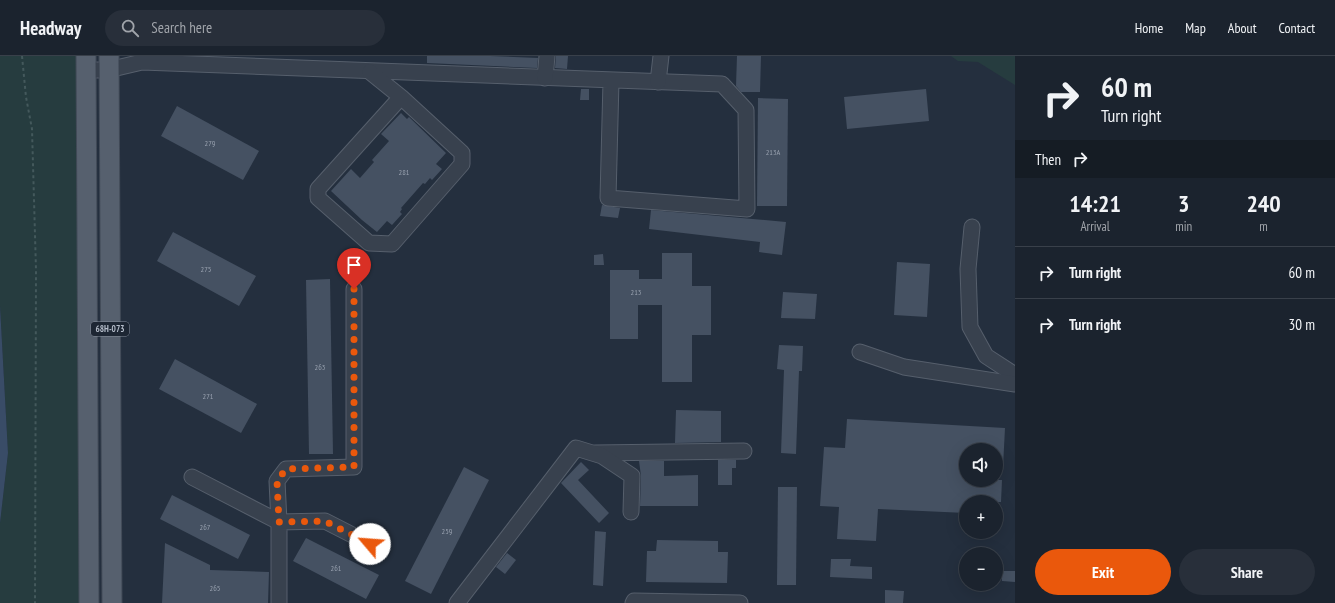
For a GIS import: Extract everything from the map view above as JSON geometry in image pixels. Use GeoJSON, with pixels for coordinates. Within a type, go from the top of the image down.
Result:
{"type":"FeatureCollection","features":[{"type":"Feature","properties":{"kind":"main road","name":"68Н-073"},"geometry":{"type":"LineString","coordinates":[[86,63],[89,603]]}},
{"type":"Feature","properties":{"kind":"main road","name":"68Н-073"},"geometry":{"type":"LineString","coordinates":[[108,63],[112,603]]}},
{"type":"Feature","properties":{"kind":"lane"},"geometry":{"type":"LineString","coordinates":[[545,78],[547,56]]}},
{"type":"Feature","properties":{"kind":"lane"},"geometry":{"type":"LineString","coordinates":[[658,82],[661,56]]}},
{"type":"Feature","properties":{"kind":"lane"},"geometry":{"type":"LineString","coordinates":[[86,63],[184,60],[291,62],[370,72],[611,80],[722,84],[746,110],[747,209],[608,198],[611,80]]}},
{"type":"Feature","properties":{"kind":"lane"},"geometry":{"type":"LineString","coordinates":[[370,72],[401,97],[462,153],[462,164],[392,244],[369,243],[318,198],[318,189],[401,97]]}},
{"type":"Feature","properties":{"kind":"lane"},"geometry":{"type":"LineString","coordinates":[[972,227],[968,269],[970,327],[986,356],[1015,375]]}},
{"type":"Feature","properties":{"kind":"lane"},"geometry":{"type":"LineString","coordinates":[[279,603],[279,522],[277,481],[286,469],[354,467],[354,289]]}},
{"type":"Feature","properties":{"kind":"lane"},"geometry":{"type":"LineString","coordinates":[[860,352],[904,367],[1015,384]]}},
{"type":"Feature","properties":{"kind":"lane"},"geometry":{"type":"LineString","coordinates":[[457,603],[576,448],[602,456],[632,476],[631,512]]}},
{"type":"Feature","properties":{"kind":"lane"},"geometry":{"type":"LineString","coordinates":[[593,454],[744,451]]}},
{"type":"Feature","properties":{"kind":"lane"},"geometry":{"type":"LineString","coordinates":[[192,477],[279,522],[325,521],[370,544]]}},
{"type":"Feature","properties":{"kind":"lane"},"geometry":{"type":"LineString","coordinates":[[633,603],[634,601],[642,601],[740,603]]}},
{"type":"Feature","properties":{"kind":"path"},"geometry":{"type":"LineString","coordinates":[[22,56],[26,97],[32,129],[36,270],[35,603]]}},
{"type":"Feature","properties":{"kind":"green space"},"geometry":{"type":"Polygon","coordinates":[[[0,56],[77,56],[80,603],[0,603],[0,523],[8,453],[0,306],[0,56]]]}},
{"type":"Feature","properties":{"kind":"green space"},"geometry":{"type":"Polygon","coordinates":[[[951,56],[1015,56],[1015,85],[978,62],[958,61],[951,56]]]}},
{"type":"Feature","properties":{"kind":"water"},"geometry":{"type":"Polygon","coordinates":[[[0,306],[8,453],[0,523],[0,306]]]}},
{"type":"Feature","properties":{"kind":"building"},"geometry":{"type":"Polygon","coordinates":[[[427,56],[538,58],[537,68],[427,63],[427,56]]]}},
{"type":"Feature","properties":{"kind":"building"},"geometry":{"type":"Polygon","coordinates":[[[556,56],[568,56],[567,69],[555,68],[556,56]]]}},
{"type":"Feature","properties":{"kind":"building"},"geometry":{"type":"Polygon","coordinates":[[[737,56],[761,56],[760,92],[741,92],[736,86],[737,56]]]}},
{"type":"Feature","properties":{"kind":"building"},"geometry":{"type":"Polygon","coordinates":[[[581,89],[589,89],[589,100],[580,100],[581,89]]]}},
{"type":"Feature","properties":{"kind":"building"},"geometry":{"type":"Polygon","coordinates":[[[926,89],[929,121],[847,129],[844,97],[926,89]]]}},
{"type":"Feature","properties":{"kind":"building"},"geometry":{"type":"Polygon","coordinates":[[[758,98],[788,99],[787,206],[757,206],[758,98]]]}},
{"type":"Feature","properties":{"kind":"building"},"geometry":{"type":"Polygon","coordinates":[[[177,106],[259,151],[243,180],[161,136],[177,106]]]}},
{"type":"Feature","properties":{"kind":"building"},"geometry":{"type":"Polygon","coordinates":[[[401,113],[407,119],[409,117],[446,153],[436,164],[442,169],[432,180],[430,178],[425,184],[423,183],[401,208],[402,209],[400,212],[402,214],[392,225],[387,221],[377,232],[331,191],[351,169],[360,178],[374,162],[372,160],[389,141],[381,134],[401,113]]]}},
{"type":"Feature","properties":{"kind":"building"},"geometry":{"type":"Polygon","coordinates":[[[602,205],[620,208],[618,218],[600,216],[602,205]]]}},
{"type":"Feature","properties":{"kind":"building"},"geometry":{"type":"Polygon","coordinates":[[[651,210],[786,222],[782,255],[759,252],[760,242],[649,229],[651,210]]]}},
{"type":"Feature","properties":{"kind":"building"},"geometry":{"type":"Polygon","coordinates":[[[173,232],[256,276],[239,306],[157,261],[173,232]]]}},
{"type":"Feature","properties":{"kind":"building"},"geometry":{"type":"Polygon","coordinates":[[[662,253],[692,253],[692,286],[711,286],[711,335],[692,335],[692,382],[662,382],[662,305],[638,305],[638,339],[610,339],[610,270],[639,270],[639,279],[662,279],[662,253]]]}},
{"type":"Feature","properties":{"kind":"building"},"geometry":{"type":"Polygon","coordinates":[[[603,254],[604,265],[594,265],[594,255],[603,254]]]}},
{"type":"Feature","properties":{"kind":"building"},"geometry":{"type":"Polygon","coordinates":[[[897,262],[930,264],[927,317],[894,315],[897,262]]]}},
{"type":"Feature","properties":{"kind":"building"},"geometry":{"type":"Polygon","coordinates":[[[330,279],[333,454],[309,454],[306,280],[330,279]]]}},
{"type":"Feature","properties":{"kind":"building"},"geometry":{"type":"Polygon","coordinates":[[[783,292],[817,294],[815,319],[781,318],[783,292]]]}},
{"type":"Feature","properties":{"kind":"building"},"geometry":{"type":"Polygon","coordinates":[[[779,345],[803,346],[802,371],[799,371],[796,454],[781,453],[784,370],[777,369],[779,345]]]}},
{"type":"Feature","properties":{"kind":"building"},"geometry":{"type":"Polygon","coordinates":[[[175,359],[257,404],[241,433],[159,389],[175,359]]]}},
{"type":"Feature","properties":{"kind":"building"},"geometry":{"type":"Polygon","coordinates":[[[676,410],[721,411],[721,442],[675,443],[676,410]]]}},
{"type":"Feature","properties":{"kind":"building"},"geometry":{"type":"Polygon","coordinates":[[[847,419],[1005,428],[1003,467],[1003,443],[959,443],[959,487],[1002,487],[1001,495],[959,495],[959,513],[878,509],[876,541],[837,539],[839,507],[820,506],[824,447],[845,448],[847,419]]]}},
{"type":"Feature","properties":{"kind":"building"},"geometry":{"type":"Polygon","coordinates":[[[718,460],[736,460],[736,468],[732,468],[732,485],[718,485],[718,460]]]}},
{"type":"Feature","properties":{"kind":"building"},"geometry":{"type":"Polygon","coordinates":[[[639,461],[664,461],[664,476],[698,475],[698,506],[640,506],[641,476],[639,461]]]}},
{"type":"Feature","properties":{"kind":"building"},"geometry":{"type":"Polygon","coordinates":[[[581,462],[589,470],[578,480],[609,513],[599,523],[561,483],[581,462]]]}},
{"type":"Feature","properties":{"kind":"building"},"geometry":{"type":"Polygon","coordinates":[[[464,467],[489,480],[431,594],[405,581],[464,467]]]}},
{"type":"Feature","properties":{"kind":"building"},"geometry":{"type":"Polygon","coordinates":[[[778,487],[797,487],[796,585],[777,585],[778,487]]]}},
{"type":"Feature","properties":{"kind":"building"},"geometry":{"type":"Polygon","coordinates":[[[172,495],[250,535],[238,559],[160,519],[172,495]]]}},
{"type":"Feature","properties":{"kind":"building"},"geometry":{"type":"Polygon","coordinates":[[[595,531],[606,532],[603,586],[593,585],[595,531]]]}},
{"type":"Feature","properties":{"kind":"building"},"geometry":{"type":"Polygon","coordinates":[[[306,538],[379,575],[366,599],[293,561],[306,538]]]}},
{"type":"Feature","properties":{"kind":"building"},"geometry":{"type":"Polygon","coordinates":[[[657,540],[718,541],[718,552],[728,552],[727,583],[646,582],[647,551],[656,551],[657,540]]]}},
{"type":"Feature","properties":{"kind":"building"},"geometry":{"type":"Polygon","coordinates":[[[165,543],[210,565],[210,570],[269,572],[268,603],[162,603],[165,543]]]}},
{"type":"Feature","properties":{"kind":"building"},"geometry":{"type":"Polygon","coordinates":[[[507,553],[516,560],[505,574],[496,567],[507,553]]]}},
{"type":"Feature","properties":{"kind":"building"},"geometry":{"type":"Polygon","coordinates":[[[831,559],[851,559],[850,566],[872,567],[872,579],[830,577],[831,559]]]}},
{"type":"Feature","properties":{"kind":"building"},"geometry":{"type":"Polygon","coordinates":[[[1003,571],[1015,571],[1015,582],[1003,581],[1003,571]]]}},
{"type":"Feature","properties":{"kind":"building"},"geometry":{"type":"Polygon","coordinates":[[[885,590],[904,591],[903,603],[885,603],[885,590]]]}},
{"type":"Feature","properties":{"kind":"route"},"geometry":{"type":"LineString","coordinates":[[354,289],[354,467],[286,469],[277,481],[279,522],[325,521],[370,544]]}}]}
